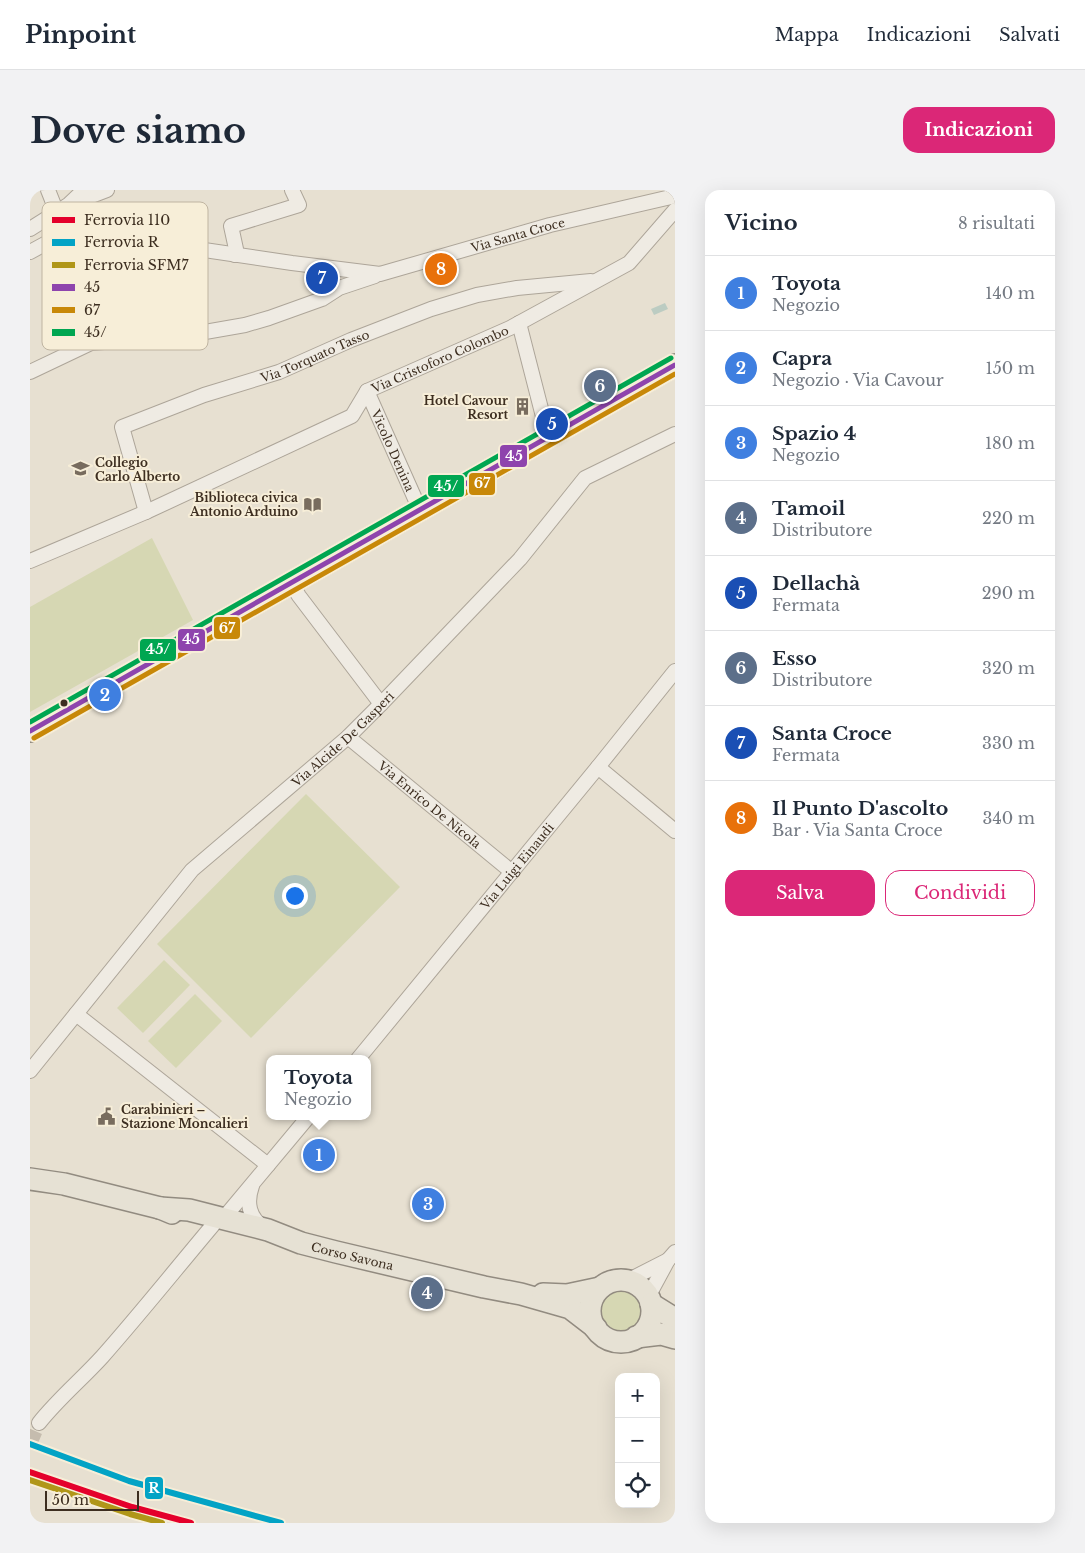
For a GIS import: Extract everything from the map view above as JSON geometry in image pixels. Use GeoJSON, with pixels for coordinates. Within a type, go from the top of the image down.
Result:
{"type":"FeatureCollection","features":[{"type":"Feature","properties":{"kind":"main road"},"geometry":{"type":"LineString","coordinates":[[30,731],[675,365]]}},
{"type":"Feature","properties":{"kind":"main road","name":"Corso Savona"},"geometry":{"type":"LineString","coordinates":[[30,1167],[41,1170],[64,1184]]}},
{"type":"Feature","properties":{"kind":"main road","name":"Corso Savona"},"geometry":{"type":"LineString","coordinates":[[30,1179],[64,1184],[160,1208],[184,1218],[268,1230],[301,1243]]}},
{"type":"Feature","properties":{"kind":"main road","name":"Corso Savona"},"geometry":{"type":"LineString","coordinates":[[218,1222],[264,1238],[301,1243],[484,1288],[521,1294],[570,1308],[596,1328]]}},
{"type":"Feature","properties":{"kind":"main road"},"geometry":{"type":"LineString","coordinates":[[636,1338],[647,1327],[652,1312],[650,1301],[643,1289],[636,1284],[617,1280],[608,1283],[595,1294],[590,1307],[590,1315],[596,1328],[602,1335],[619,1341],[661,1334],[675,1338]]}},
{"type":"Feature","properties":{"kind":"main road","name":"Corso Savona"},"geometry":{"type":"LineString","coordinates":[[521,1294],[567,1295],[600,1288]]}},
{"type":"Feature","properties":{"kind":"main road"},"geometry":{"type":"LineString","coordinates":[[650,1301],[675,1319]]}},
{"type":"Feature","properties":{"kind":"street"},"geometry":{"type":"LineString","coordinates":[[48,190],[58,202]]}},
{"type":"Feature","properties":{"kind":"street"},"geometry":{"type":"LineString","coordinates":[[70,202],[84,190]]}},
{"type":"Feature","properties":{"kind":"street"},"geometry":{"type":"LineString","coordinates":[[78,202],[107,190]]}},
{"type":"Feature","properties":{"kind":"street"},"geometry":{"type":"LineString","coordinates":[[235,255],[236,249],[230,226],[299,205],[292,190]]}},
{"type":"Feature","properties":{"kind":"street","name":"Via Santa Croce"},"geometry":{"type":"LineString","coordinates":[[208,251],[380,274],[550,225],[675,196]]}},
{"type":"Feature","properties":{"kind":"street","name":"Via Cristoforo Colombo"},"geometry":{"type":"LineString","coordinates":[[31,558],[146,512],[352,416],[367,391],[519,323],[629,263],[675,210]]}},
{"type":"Feature","properties":{"kind":"street"},"geometry":{"type":"LineString","coordinates":[[30,229],[42,221]]}},
{"type":"Feature","properties":{"kind":"street"},"geometry":{"type":"LineString","coordinates":[[30,252],[42,245]]}},
{"type":"Feature","properties":{"kind":"street"},"geometry":{"type":"LineString","coordinates":[[208,331],[245,325],[269,318],[322,299],[339,288],[380,274]]}},
{"type":"Feature","properties":{"kind":"street","name":"Via Torquato Tasso"},"geometry":{"type":"LineString","coordinates":[[146,512],[122,428],[204,395],[279,372],[351,340],[477,295],[517,288],[597,280]]}},
{"type":"Feature","properties":{"kind":"street"},"geometry":{"type":"LineString","coordinates":[[519,323],[548,436]]}},
{"type":"Feature","properties":{"kind":"street"},"geometry":{"type":"LineString","coordinates":[[30,372],[76,350]]}},
{"type":"Feature","properties":{"kind":"street","name":"Vicolo Denina"},"geometry":{"type":"LineString","coordinates":[[367,391],[420,510]]}},
{"type":"Feature","properties":{"kind":"street","name":"Via Alcide De Gasperi"},"geometry":{"type":"LineString","coordinates":[[30,1071],[192,870],[348,737],[520,559],[585,478],[675,434]]}},
{"type":"Feature","properties":{"kind":"street"},"geometry":{"type":"LineString","coordinates":[[291,583],[381,704]]}},
{"type":"Feature","properties":{"kind":"street","name":"Via Luigi Einaudi"},"geometry":{"type":"LineString","coordinates":[[361,1055],[675,671]]}},
{"type":"Feature","properties":{"kind":"street","name":"Via Enrico De Nicola"},"geometry":{"type":"LineString","coordinates":[[348,737],[512,872]]}},
{"type":"Feature","properties":{"kind":"street"},"geometry":{"type":"LineString","coordinates":[[598,767],[675,831]]}},
{"type":"Feature","properties":{"kind":"street"},"geometry":{"type":"LineString","coordinates":[[76,1014],[268,1165]]}},
{"type":"Feature","properties":{"kind":"street"},"geometry":{"type":"LineString","coordinates":[[39,1423],[54,1404],[94,1366],[132,1323],[306,1120]]}},
{"type":"Feature","properties":{"kind":"street"},"geometry":{"type":"LineString","coordinates":[[253,1182],[248,1196],[248,1205],[257,1223],[268,1230]]}},
{"type":"Feature","properties":{"kind":"street"},"geometry":{"type":"LineString","coordinates":[[627,1281],[671,1256]]}},
{"type":"Feature","properties":{"kind":"street"},"geometry":{"type":"LineString","coordinates":[[650,1301],[671,1256]]}},
{"type":"Feature","properties":{"kind":"green space"},"geometry":{"type":"Polygon","coordinates":[[[152,538],[193,620],[30,712],[30,607],[152,538]]]}},
{"type":"Feature","properties":{"kind":"green space"},"geometry":{"type":"Polygon","coordinates":[[[306,794],[400,887],[251,1038],[157,944],[306,794]]]}},
{"type":"Feature","properties":{"kind":"green space"},"geometry":{"type":"Polygon","coordinates":[[[164,960],[190,985],[143,1033],[117,1008],[164,960]]]}},
{"type":"Feature","properties":{"kind":"green space"},"geometry":{"type":"Polygon","coordinates":[[[195,994],[222,1021],[176,1068],[148,1041],[195,994]]]}},
{"type":"Feature","properties":{"kind":"green space"},"geometry":{"type":"Polygon","coordinates":[[[617,1288],[625,1288],[637,1294],[643,1310],[637,1326],[625,1332],[617,1332],[605,1326],[599,1314],[599,1306],[605,1294],[617,1288]]]}},
{"type":"Feature","properties":{"kind":"shaded area"},"geometry":{"type":"Polygon","coordinates":[[[665,303],[668,309],[654,315],[651,309],[665,303]]]}},
{"type":"Feature","properties":{"kind":"tunnel"},"geometry":{"type":"LineString","coordinates":[[30,1444],[39,1423]]}},
{"type":"Feature","properties":{"kind":"rail line","name":"R"},"geometry":{"type":"LineString","coordinates":[[30,1444],[129,1481],[281,1523]]}},
{"type":"Feature","properties":{"kind":"rail line","name":"110"},"geometry":{"type":"LineString","coordinates":[[30,1472],[132,1507],[191,1523]]}},
{"type":"Feature","properties":{"kind":"rail line","name":"SFM7"},"geometry":{"type":"LineString","coordinates":[[30,1480],[162,1523]]}},
{"type":"Feature","properties":{"kind":"transit line","name":"45/"},"geometry":{"type":"LineString","coordinates":[[30,722],[671,358]]}},
{"type":"Feature","properties":{"kind":"transit line","name":"45"},"geometry":{"type":"LineString","coordinates":[[30,731],[675,365]]}},
{"type":"Feature","properties":{"kind":"transit line","name":"67"},"geometry":{"type":"LineString","coordinates":[[34,738],[675,374]]}},
{"type":"Feature","properties":{"kind":"place","name":"Il Punto D'ascolto"},"geometry":{"type":"Point","coordinates":[441,269]}},
{"type":"Feature","properties":{"kind":"place","name":"Santa Croce"},"geometry":{"type":"Point","coordinates":[322,278]}},
{"type":"Feature","properties":{"kind":"place","name":"Esso"},"geometry":{"type":"Point","coordinates":[600,386]}},
{"type":"Feature","properties":{"kind":"place","name":"Hotel Cavour Resort"},"geometry":{"type":"Point","coordinates":[522,407]}},
{"type":"Feature","properties":{"kind":"place","name":"Dellachà"},"geometry":{"type":"Point","coordinates":[552,424]}},
{"type":"Feature","properties":{"kind":"place","name":"Collegio Carlo Alberto"},"geometry":{"type":"Point","coordinates":[81,469]}},
{"type":"Feature","properties":{"kind":"place","name":"Biblioteca civica Antonio Arduino"},"geometry":{"type":"Point","coordinates":[312,504]}},
{"type":"Feature","properties":{"kind":"place","name":"Capra"},"geometry":{"type":"Point","coordinates":[105,695]}},
{"type":"Feature","properties":{"kind":"place","name":"Carabinieri – Stazione Moncalieri"},"geometry":{"type":"Point","coordinates":[107,1116]}},
{"type":"Feature","properties":{"kind":"place","name":"Toyota"},"geometry":{"type":"Point","coordinates":[319,1155]}},
{"type":"Feature","properties":{"kind":"place","name":"Spazio 4"},"geometry":{"type":"Point","coordinates":[428,1204]}},
{"type":"Feature","properties":{"kind":"place","name":"Tamoil"},"geometry":{"type":"Point","coordinates":[427,1293]}}]}
